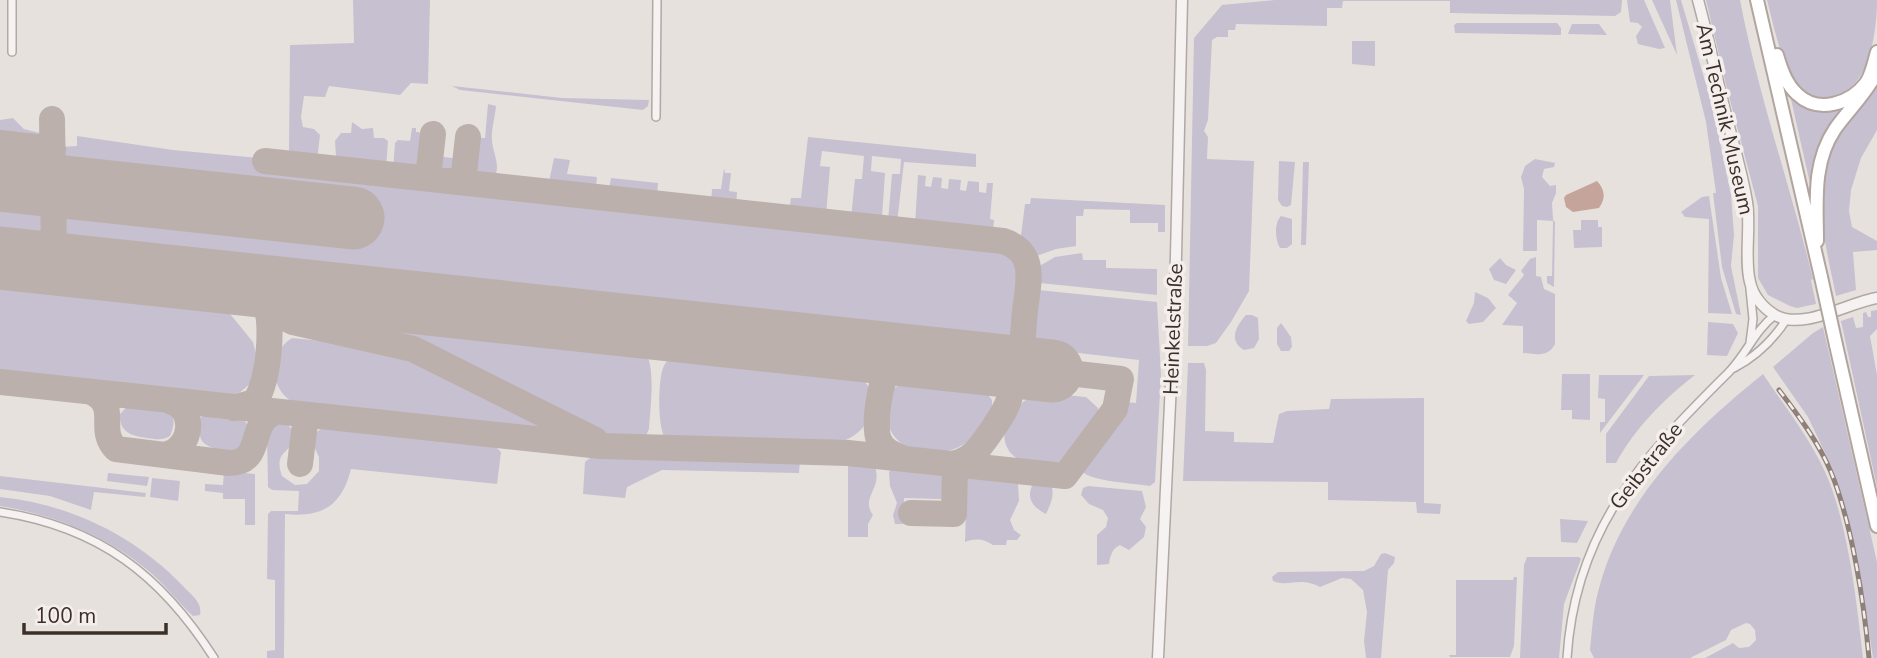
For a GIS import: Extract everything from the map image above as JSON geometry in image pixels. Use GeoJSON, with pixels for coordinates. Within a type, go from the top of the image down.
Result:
{"type":"FeatureCollection","features":[{"type":"Feature","properties":{"kind":"main road"},"geometry":{"type":"LineString","coordinates":[[1757,0],[1877,526]]}},
{"type":"Feature","properties":{"kind":"main road"},"geometry":{"type":"LineString","coordinates":[[1765,36],[1776,51],[1781,69],[1793,90],[1802,99],[1817,104],[1834,104],[1858,91],[1867,82],[1877,52]]}},
{"type":"Feature","properties":{"kind":"main road"},"geometry":{"type":"LineString","coordinates":[[1819,272],[1816,189],[1822,154],[1836,127],[1863,96],[1877,72]]}},
{"type":"Feature","properties":{"kind":"street"},"geometry":{"type":"LineString","coordinates":[[12,0],[12,52]]}},
{"type":"Feature","properties":{"kind":"street"},"geometry":{"type":"LineString","coordinates":[[656,117],[657,0]]}},
{"type":"Feature","properties":{"kind":"street","name":"Heinkelstraße"},"geometry":{"type":"LineString","coordinates":[[1158,658],[1175,298],[1182,0]]}},
{"type":"Feature","properties":{"kind":"street","name":"Am Technik Museum"},"geometry":{"type":"LineString","coordinates":[[1698,0],[1746,199],[1750,232],[1749,281],[1752,319],[1749,346]]}},
{"type":"Feature","properties":{"kind":"street"},"geometry":{"type":"LineString","coordinates":[[1749,281],[1760,303],[1786,320],[1814,318],[1844,306],[1877,298]]}},
{"type":"Feature","properties":{"kind":"street","name":"Geibstraße"},"geometry":{"type":"LineString","coordinates":[[1567,658],[1578,588],[1601,526],[1645,459],[1730,370],[1762,326],[1775,315]]}},
{"type":"Feature","properties":{"kind":"street","name":"Geibstraße"},"geometry":{"type":"LineString","coordinates":[[1730,370],[1754,356],[1780,330],[1786,320]]}},
{"type":"Feature","properties":{"kind":"street"},"geometry":{"type":"LineString","coordinates":[[0,512],[57,525],[115,552],[142,571],[163,591],[195,629],[214,658]]}},
{"type":"Feature","properties":{"kind":"shaded area"},"geometry":{"type":"Polygon","coordinates":[[[353,0],[430,0],[428,84],[411,83],[400,95],[329,86],[325,97],[304,96],[301,117],[303,127],[314,129],[320,135],[317,161],[258,155],[258,152],[289,151],[290,45],[354,43],[353,0]]]}},
{"type":"Feature","properties":{"kind":"shaded area"},"geometry":{"type":"Polygon","coordinates":[[[1275,0],[1622,0],[1621,12],[1615,16],[1450,13],[1450,1],[1343,1],[1342,8],[1327,8],[1327,26],[1236,24],[1235,30],[1228,30],[1228,37],[1212,40],[1208,120],[1204,131],[1208,137],[1207,159],[1254,161],[1249,291],[1216,343],[1188,346],[1194,38],[1222,5],[1275,0]]]}},
{"type":"Feature","properties":{"kind":"shaded area"},"geometry":{"type":"Polygon","coordinates":[[[1627,0],[1644,0],[1665,48],[1638,44],[1636,36],[1642,27],[1638,23],[1630,22],[1627,0]]]}},
{"type":"Feature","properties":{"kind":"shaded area"},"geometry":{"type":"Polygon","coordinates":[[[1652,0],[1670,0],[1677,55],[1652,0]]]}},
{"type":"Feature","properties":{"kind":"shaded area"},"geometry":{"type":"Polygon","coordinates":[[[1676,0],[1681,0],[1713,108],[1731,195],[1734,235],[1731,266],[1741,315],[1736,314],[1722,267],[1713,193],[1716,193],[1706,122],[1676,0]]]}},
{"type":"Feature","properties":{"kind":"shaded area"},"geometry":{"type":"Polygon","coordinates":[[[1706,0],[1740,0],[1756,70],[1813,279],[1811,280],[1816,304],[1797,308],[1790,306],[1768,295],[1758,278],[1758,206],[1706,0]]]}},
{"type":"Feature","properties":{"kind":"shaded area"},"geometry":{"type":"Polygon","coordinates":[[[1767,0],[1877,0],[1873,42],[1863,71],[1855,83],[1845,92],[1827,98],[1806,93],[1798,87],[1783,59],[1767,0]]]}},
{"type":"Feature","properties":{"kind":"shaded area"},"geometry":{"type":"Polygon","coordinates":[[[1557,23],[1561,28],[1561,35],[1455,33],[1454,25],[1557,23]]]}},
{"type":"Feature","properties":{"kind":"shaded area"},"geometry":{"type":"Polygon","coordinates":[[[1572,24],[1599,24],[1607,35],[1568,34],[1572,24]]]}},
{"type":"Feature","properties":{"kind":"shaded area"},"geometry":{"type":"Polygon","coordinates":[[[1352,41],[1375,41],[1375,66],[1352,64],[1352,41]]]}},
{"type":"Feature","properties":{"kind":"shaded area"},"geometry":{"type":"Polygon","coordinates":[[[1877,85],[1877,130],[1861,158],[1851,190],[1849,211],[1852,227],[1877,241],[1877,250],[1853,252],[1856,290],[1836,296],[1824,235],[1821,192],[1824,171],[1829,151],[1839,132],[1877,85]]]}},
{"type":"Feature","properties":{"kind":"shaded area"},"geometry":{"type":"Polygon","coordinates":[[[452,86],[562,98],[649,100],[648,106],[643,110],[460,90],[452,86]]]}},
{"type":"Feature","properties":{"kind":"shaded area"},"geometry":{"type":"Polygon","coordinates":[[[1790,95],[1802,104],[1822,111],[1844,108],[1811,188],[1790,95]]]}},
{"type":"Feature","properties":{"kind":"shaded area"},"geometry":{"type":"Polygon","coordinates":[[[488,104],[496,106],[492,137],[497,170],[493,179],[473,177],[469,172],[473,138],[485,138],[488,104]]]}},
{"type":"Feature","properties":{"kind":"shaded area"},"geometry":{"type":"Polygon","coordinates":[[[13,118],[24,129],[40,133],[41,145],[14,142],[13,147],[38,151],[46,156],[47,160],[49,234],[41,241],[0,237],[0,120],[13,118]]]}},
{"type":"Feature","properties":{"kind":"shaded area"},"geometry":{"type":"Polygon","coordinates":[[[352,122],[362,129],[373,128],[374,138],[388,141],[386,168],[343,163],[336,157],[335,141],[341,133],[351,133],[352,122]]]}},
{"type":"Feature","properties":{"kind":"shaded area"},"geometry":{"type":"Polygon","coordinates":[[[412,128],[416,128],[416,132],[427,133],[422,168],[419,171],[393,169],[395,143],[398,140],[410,141],[412,128]]]}},
{"type":"Feature","properties":{"kind":"shaded area"},"geometry":{"type":"Polygon","coordinates":[[[77,136],[173,150],[258,158],[258,165],[999,245],[1014,253],[1021,264],[1022,296],[1016,337],[1013,343],[1004,345],[66,244],[60,236],[59,153],[62,147],[77,146],[77,136]]]}},
{"type":"Feature","properties":{"kind":"shaded area"},"geometry":{"type":"Polygon","coordinates":[[[808,137],[976,154],[976,167],[904,162],[897,223],[888,221],[892,174],[900,174],[901,159],[872,156],[871,171],[885,173],[882,217],[878,221],[851,218],[855,179],[862,179],[864,156],[822,151],[820,166],[830,167],[826,215],[789,211],[791,198],[801,198],[808,137]]]}},
{"type":"Feature","properties":{"kind":"shaded area"},"geometry":{"type":"Polygon","coordinates":[[[437,156],[459,159],[457,173],[437,173],[437,156]]]}},
{"type":"Feature","properties":{"kind":"shaded area"},"geometry":{"type":"Polygon","coordinates":[[[554,158],[570,160],[567,174],[597,177],[596,186],[588,190],[552,186],[549,182],[554,158]]]}},
{"type":"Feature","properties":{"kind":"shaded area"},"geometry":{"type":"Polygon","coordinates":[[[1535,159],[1555,163],[1554,167],[1544,169],[1542,177],[1550,186],[1556,185],[1552,203],[1555,222],[1554,287],[1547,283],[1547,276],[1552,276],[1553,221],[1537,220],[1537,251],[1523,251],[1524,189],[1521,177],[1525,166],[1535,159]]]}},
{"type":"Feature","properties":{"kind":"shaded area"},"geometry":{"type":"Polygon","coordinates":[[[1279,161],[1295,162],[1291,205],[1287,207],[1282,206],[1278,200],[1279,161]]]}},
{"type":"Feature","properties":{"kind":"shaded area"},"geometry":{"type":"Polygon","coordinates":[[[1303,162],[1309,162],[1306,245],[1301,245],[1303,162]]]}},
{"type":"Feature","properties":{"kind":"shaded area"},"geometry":{"type":"Polygon","coordinates":[[[724,168],[725,173],[731,173],[729,191],[737,192],[736,206],[711,202],[712,189],[721,189],[724,168]]]}},
{"type":"Feature","properties":{"kind":"shaded area"},"geometry":{"type":"Polygon","coordinates":[[[918,175],[926,176],[925,186],[931,187],[933,177],[942,178],[941,188],[948,189],[949,179],[961,180],[960,190],[966,191],[968,181],[979,182],[979,192],[986,193],[987,183],[993,183],[990,219],[994,220],[993,233],[915,225],[918,175]]]}},
{"type":"Feature","properties":{"kind":"shaded area"},"geometry":{"type":"Polygon","coordinates":[[[611,178],[658,183],[657,197],[614,193],[609,189],[611,178]]]}},
{"type":"Feature","properties":{"kind":"shaded area"},"geometry":{"type":"Polygon","coordinates":[[[1597,181],[1604,194],[1599,208],[1573,212],[1566,207],[1566,195],[1597,181]]]}},
{"type":"Feature","properties":{"kind":"shaded area"},"geometry":{"type":"Polygon","coordinates":[[[1709,196],[1721,278],[1732,314],[1708,313],[1709,219],[1685,217],[1681,212],[1702,197],[1709,196]]]}},
{"type":"Feature","properties":{"kind":"shaded area"},"geometry":{"type":"Polygon","coordinates":[[[1031,198],[1165,205],[1165,232],[1158,232],[1158,223],[1130,223],[1130,210],[1084,209],[1083,216],[1076,216],[1076,246],[1056,249],[1034,257],[1020,243],[1025,204],[1030,204],[1031,198]]]}},
{"type":"Feature","properties":{"kind":"shaded area"},"geometry":{"type":"Polygon","coordinates":[[[1281,216],[1292,219],[1292,244],[1287,248],[1280,248],[1277,241],[1276,227],[1281,216]]]}},
{"type":"Feature","properties":{"kind":"shaded area"},"geometry":{"type":"Polygon","coordinates":[[[1581,220],[1598,220],[1598,227],[1602,227],[1602,247],[1574,248],[1573,230],[1581,230],[1581,220]]]}},
{"type":"Feature","properties":{"kind":"shaded area"},"geometry":{"type":"Polygon","coordinates":[[[1082,253],[1083,260],[1106,260],[1106,268],[1157,269],[1157,295],[1040,283],[1036,278],[1036,268],[1055,257],[1082,253]]]}},
{"type":"Feature","properties":{"kind":"shaded area"},"geometry":{"type":"Polygon","coordinates":[[[1536,257],[1536,276],[1541,277],[1544,289],[1555,294],[1555,344],[1549,351],[1537,354],[1523,353],[1523,326],[1502,325],[1517,303],[1508,295],[1524,275],[1521,271],[1530,259],[1536,257]]]}},
{"type":"Feature","properties":{"kind":"shaded area"},"geometry":{"type":"Polygon","coordinates":[[[1500,258],[1516,270],[1506,284],[1494,280],[1489,269],[1500,258]]]}},
{"type":"Feature","properties":{"kind":"shaded area"},"geometry":{"type":"Polygon","coordinates":[[[0,280],[226,304],[226,309],[253,342],[256,354],[250,384],[239,393],[222,398],[0,374],[0,280]]]}},
{"type":"Feature","properties":{"kind":"shaded area"},"geometry":{"type":"Polygon","coordinates":[[[1038,290],[1157,302],[1161,375],[1155,482],[1150,486],[1103,480],[1082,471],[1085,459],[1126,402],[1136,403],[1139,360],[1035,348],[1030,336],[1029,318],[1032,301],[1038,290]]]}},
{"type":"Feature","properties":{"kind":"shaded area"},"geometry":{"type":"Polygon","coordinates":[[[1475,292],[1488,298],[1496,308],[1483,322],[1469,324],[1466,321],[1474,303],[1475,292]]]}},
{"type":"Feature","properties":{"kind":"shaded area"},"geometry":{"type":"Polygon","coordinates":[[[1877,310],[1877,329],[1870,336],[1877,375],[1877,487],[1841,321],[1853,317],[1856,328],[1863,327],[1863,313],[1866,312],[1868,317],[1871,317],[1871,311],[1877,310]]]}},
{"type":"Feature","properties":{"kind":"shaded area"},"geometry":{"type":"Polygon","coordinates":[[[316,314],[643,350],[651,375],[649,429],[642,439],[637,440],[593,432],[418,345],[316,318],[316,314]]]}},
{"type":"Feature","properties":{"kind":"shaded area"},"geometry":{"type":"Polygon","coordinates":[[[1246,315],[1258,318],[1259,339],[1254,348],[1244,350],[1236,342],[1235,333],[1246,315]]]}},
{"type":"Feature","properties":{"kind":"shaded area"},"geometry":{"type":"Polygon","coordinates":[[[1708,322],[1733,324],[1738,333],[1727,356],[1707,355],[1708,322]]]}},
{"type":"Feature","properties":{"kind":"shaded area"},"geometry":{"type":"Polygon","coordinates":[[[1281,323],[1291,337],[1292,347],[1289,351],[1281,351],[1277,344],[1277,328],[1281,323]]]}},
{"type":"Feature","properties":{"kind":"shaded area"},"geometry":{"type":"Polygon","coordinates":[[[1823,327],[1877,562],[1877,658],[1873,658],[1858,561],[1834,472],[1808,417],[1773,367],[1823,327]]]}},
{"type":"Feature","properties":{"kind":"shaded area"},"geometry":{"type":"Polygon","coordinates":[[[292,338],[374,346],[408,354],[535,416],[544,423],[544,427],[539,432],[533,432],[296,404],[281,391],[274,372],[278,353],[292,338]]]}},
{"type":"Feature","properties":{"kind":"shaded area"},"geometry":{"type":"Polygon","coordinates":[[[679,353],[851,372],[868,386],[873,405],[871,414],[853,436],[835,443],[666,439],[660,416],[661,374],[668,361],[679,353]]]}},
{"type":"Feature","properties":{"kind":"shaded area"},"geometry":{"type":"Polygon","coordinates":[[[1188,363],[1204,363],[1206,370],[1205,431],[1234,432],[1234,442],[1273,443],[1279,414],[1287,411],[1329,409],[1331,399],[1424,398],[1424,503],[1441,504],[1440,514],[1417,513],[1416,502],[1328,500],[1328,482],[1183,481],[1188,363]]]}},
{"type":"Feature","properties":{"kind":"shaded area"},"geometry":{"type":"Polygon","coordinates":[[[1562,374],[1590,374],[1590,420],[1572,419],[1572,410],[1561,410],[1562,374]]]}},
{"type":"Feature","properties":{"kind":"shaded area"},"geometry":{"type":"Polygon","coordinates":[[[1763,374],[1812,448],[1834,494],[1851,564],[1863,658],[1705,658],[1733,643],[1739,648],[1749,647],[1756,640],[1755,630],[1746,623],[1731,630],[1726,640],[1690,658],[1594,658],[1590,650],[1596,599],[1623,527],[1641,498],[1685,444],[1763,374]]]}},
{"type":"Feature","properties":{"kind":"shaded area"},"geometry":{"type":"Polygon","coordinates":[[[1599,375],[1644,375],[1600,433],[1600,422],[1605,422],[1605,399],[1598,398],[1599,375]]]}},
{"type":"Feature","properties":{"kind":"shaded area"},"geometry":{"type":"Polygon","coordinates":[[[1695,375],[1651,415],[1616,463],[1606,463],[1606,434],[1649,376],[1695,375]]]}},
{"type":"Feature","properties":{"kind":"shaded area"},"geometry":{"type":"Polygon","coordinates":[[[910,378],[983,388],[992,400],[989,416],[980,430],[965,444],[947,451],[929,453],[912,449],[898,441],[889,427],[887,410],[893,389],[910,378]]]}},
{"type":"Feature","properties":{"kind":"shaded area"},"geometry":{"type":"Polygon","coordinates":[[[1043,393],[1086,397],[1098,408],[1098,414],[1091,433],[1067,458],[1052,464],[1037,465],[1023,462],[1012,454],[1005,443],[1005,429],[1019,406],[1029,398],[1043,393]]]}},
{"type":"Feature","properties":{"kind":"shaded area"},"geometry":{"type":"Polygon","coordinates":[[[137,404],[171,413],[173,426],[170,436],[159,439],[127,432],[120,420],[120,414],[128,406],[137,404]]]}},
{"type":"Feature","properties":{"kind":"shaded area"},"geometry":{"type":"Polygon","coordinates":[[[208,413],[246,422],[246,442],[233,450],[207,445],[201,439],[200,418],[208,413]]]}},
{"type":"Feature","properties":{"kind":"shaded area"},"geometry":{"type":"Polygon","coordinates":[[[278,420],[285,421],[296,435],[280,462],[282,476],[295,485],[307,484],[319,471],[319,457],[310,438],[325,425],[492,443],[501,452],[497,484],[351,469],[342,492],[329,506],[310,514],[285,514],[284,658],[267,658],[267,651],[275,650],[275,580],[267,579],[268,514],[271,511],[298,511],[299,491],[272,490],[268,487],[267,434],[278,420]]]}},
{"type":"Feature","properties":{"kind":"shaded area"},"geometry":{"type":"Polygon","coordinates":[[[595,454],[800,460],[799,473],[662,470],[627,487],[625,498],[583,494],[585,462],[595,454]]]}},
{"type":"Feature","properties":{"kind":"shaded area"},"geometry":{"type":"Polygon","coordinates":[[[848,460],[873,462],[876,471],[877,479],[869,502],[873,515],[868,524],[868,537],[848,537],[848,460]]]}},
{"type":"Feature","properties":{"kind":"shaded area"},"geometry":{"type":"Polygon","coordinates":[[[896,464],[925,468],[942,475],[946,480],[941,499],[904,498],[903,524],[895,524],[893,515],[897,503],[890,486],[889,472],[896,464]]]}},
{"type":"Feature","properties":{"kind":"shaded area"},"geometry":{"type":"Polygon","coordinates":[[[224,471],[255,474],[255,525],[245,525],[245,499],[223,499],[223,493],[205,491],[205,484],[223,485],[224,471]]]}},
{"type":"Feature","properties":{"kind":"shaded area"},"geometry":{"type":"Polygon","coordinates":[[[108,473],[149,477],[147,486],[107,481],[108,473]]]}},
{"type":"Feature","properties":{"kind":"shaded area"},"geometry":{"type":"Polygon","coordinates":[[[973,474],[1012,477],[1018,483],[1019,501],[1010,520],[1014,530],[1021,535],[1017,540],[1007,540],[1006,545],[993,545],[980,540],[965,542],[966,510],[961,486],[963,481],[973,474]]]}},
{"type":"Feature","properties":{"kind":"shaded area"},"geometry":{"type":"Polygon","coordinates":[[[0,476],[146,493],[145,497],[94,492],[91,510],[50,496],[0,489],[0,476]]]}},
{"type":"Feature","properties":{"kind":"shaded area"},"geometry":{"type":"Polygon","coordinates":[[[152,478],[180,481],[178,501],[150,497],[152,478]]]}},
{"type":"Feature","properties":{"kind":"shaded area"},"geometry":{"type":"Polygon","coordinates":[[[1039,480],[1048,481],[1052,489],[1046,514],[1034,505],[1030,497],[1031,487],[1039,480]]]}},
{"type":"Feature","properties":{"kind":"shaded area"},"geometry":{"type":"Polygon","coordinates":[[[1088,486],[1142,491],[1146,507],[1140,519],[1146,527],[1144,537],[1129,550],[1117,546],[1109,564],[1097,565],[1097,535],[1106,527],[1108,518],[1103,510],[1089,504],[1081,495],[1083,488],[1088,486]]]}},
{"type":"Feature","properties":{"kind":"shaded area"},"geometry":{"type":"Polygon","coordinates":[[[0,497],[51,507],[99,525],[122,537],[163,567],[192,595],[200,606],[200,615],[193,616],[151,573],[117,548],[61,521],[0,506],[0,497]]]}},
{"type":"Feature","properties":{"kind":"shaded area"},"geometry":{"type":"Polygon","coordinates":[[[1560,519],[1588,521],[1577,543],[1561,542],[1560,519]]]}},
{"type":"Feature","properties":{"kind":"shaded area"},"geometry":{"type":"Polygon","coordinates":[[[1381,554],[1395,557],[1388,570],[1381,658],[1366,658],[1364,641],[1367,612],[1363,590],[1351,579],[1342,578],[1320,587],[1306,582],[1279,583],[1273,581],[1272,577],[1278,572],[1364,571],[1374,566],[1381,554]]]}},
{"type":"Feature","properties":{"kind":"shaded area"},"geometry":{"type":"Polygon","coordinates":[[[1527,557],[1581,559],[1564,604],[1559,658],[1520,658],[1524,565],[1527,557]]]}},
{"type":"Feature","properties":{"kind":"shaded area"},"geometry":{"type":"Polygon","coordinates":[[[1517,577],[1514,646],[1510,657],[1450,657],[1449,655],[1456,655],[1456,580],[1513,580],[1517,577]]]}},
{"type":"Feature","properties":{"kind":"taxiway"},"geometry":{"type":"LineString","coordinates":[[3,259],[47,261],[54,252],[52,119]]}},
{"type":"Feature","properties":{"kind":"taxiway"},"geometry":{"type":"LineString","coordinates":[[428,178],[433,134]]}},
{"type":"Feature","properties":{"kind":"taxiway"},"geometry":{"type":"LineString","coordinates":[[463,182],[468,137]]}},
{"type":"Feature","properties":{"kind":"taxiway"},"geometry":{"type":"LineString","coordinates":[[0,143],[53,149]]}},
{"type":"Feature","properties":{"kind":"taxiway"},"geometry":{"type":"LineString","coordinates":[[265,161],[1003,241],[1022,253],[1029,279],[1020,355],[1009,365],[997,366]]}},
{"type":"Feature","properties":{"kind":"taxiway"},"geometry":{"type":"LineString","coordinates":[[54,252],[58,262],[102,269]]}},
{"type":"Feature","properties":{"kind":"taxiway"},"geometry":{"type":"LineString","coordinates":[[234,284],[252,292],[293,322],[413,349],[595,440]]}},
{"type":"Feature","properties":{"kind":"taxiway"},"geometry":{"type":"LineString","coordinates":[[270,324],[282,303],[294,296],[318,292]]}},
{"type":"Feature","properties":{"kind":"taxiway"},"geometry":{"type":"LineString","coordinates":[[234,408],[254,402],[263,382],[269,338],[265,302]]}},
{"type":"Feature","properties":{"kind":"taxiway"},"geometry":{"type":"LineString","coordinates":[[859,351],[875,362],[882,380]]}},
{"type":"Feature","properties":{"kind":"taxiway"},"geometry":{"type":"LineString","coordinates":[[900,457],[885,449],[879,440],[879,402],[884,380],[891,366],[900,360],[916,357]]}},
{"type":"Feature","properties":{"kind":"taxiway"},"geometry":{"type":"LineString","coordinates":[[951,464],[965,460],[975,452],[999,420],[1008,402],[1010,385],[1006,377],[985,364]]}},
{"type":"Feature","properties":{"kind":"taxiway"},"geometry":{"type":"LineString","coordinates":[[0,382],[601,446],[848,453],[1065,476],[1115,409],[1121,379],[1052,371]]}},
{"type":"Feature","properties":{"kind":"taxiway"},"geometry":{"type":"LineString","coordinates":[[91,392],[105,404],[108,434],[116,449],[229,463],[248,456],[261,425],[275,412]]}},
{"type":"Feature","properties":{"kind":"taxiway"},"geometry":{"type":"LineString","coordinates":[[168,454],[183,443],[188,428],[184,412],[170,401]]}},
{"type":"Feature","properties":{"kind":"taxiway"},"geometry":{"type":"LineString","coordinates":[[300,464],[306,415]]}},
{"type":"Feature","properties":{"kind":"taxiway"},"geometry":{"type":"LineString","coordinates":[[911,513],[954,514],[955,464]]}},
{"type":"Feature","properties":{"kind":"runway"},"geometry":{"type":"LineString","coordinates":[[0,180],[353,218]]}},
{"type":"Feature","properties":{"kind":"runway"},"geometry":{"type":"LineString","coordinates":[[0,258],[1052,371]]}},
{"type":"Feature","properties":{"kind":"railway"},"geometry":{"type":"LineString","coordinates":[[1779,390],[1801,419],[1831,472],[1845,515],[1856,564],[1869,658]]}}]}
